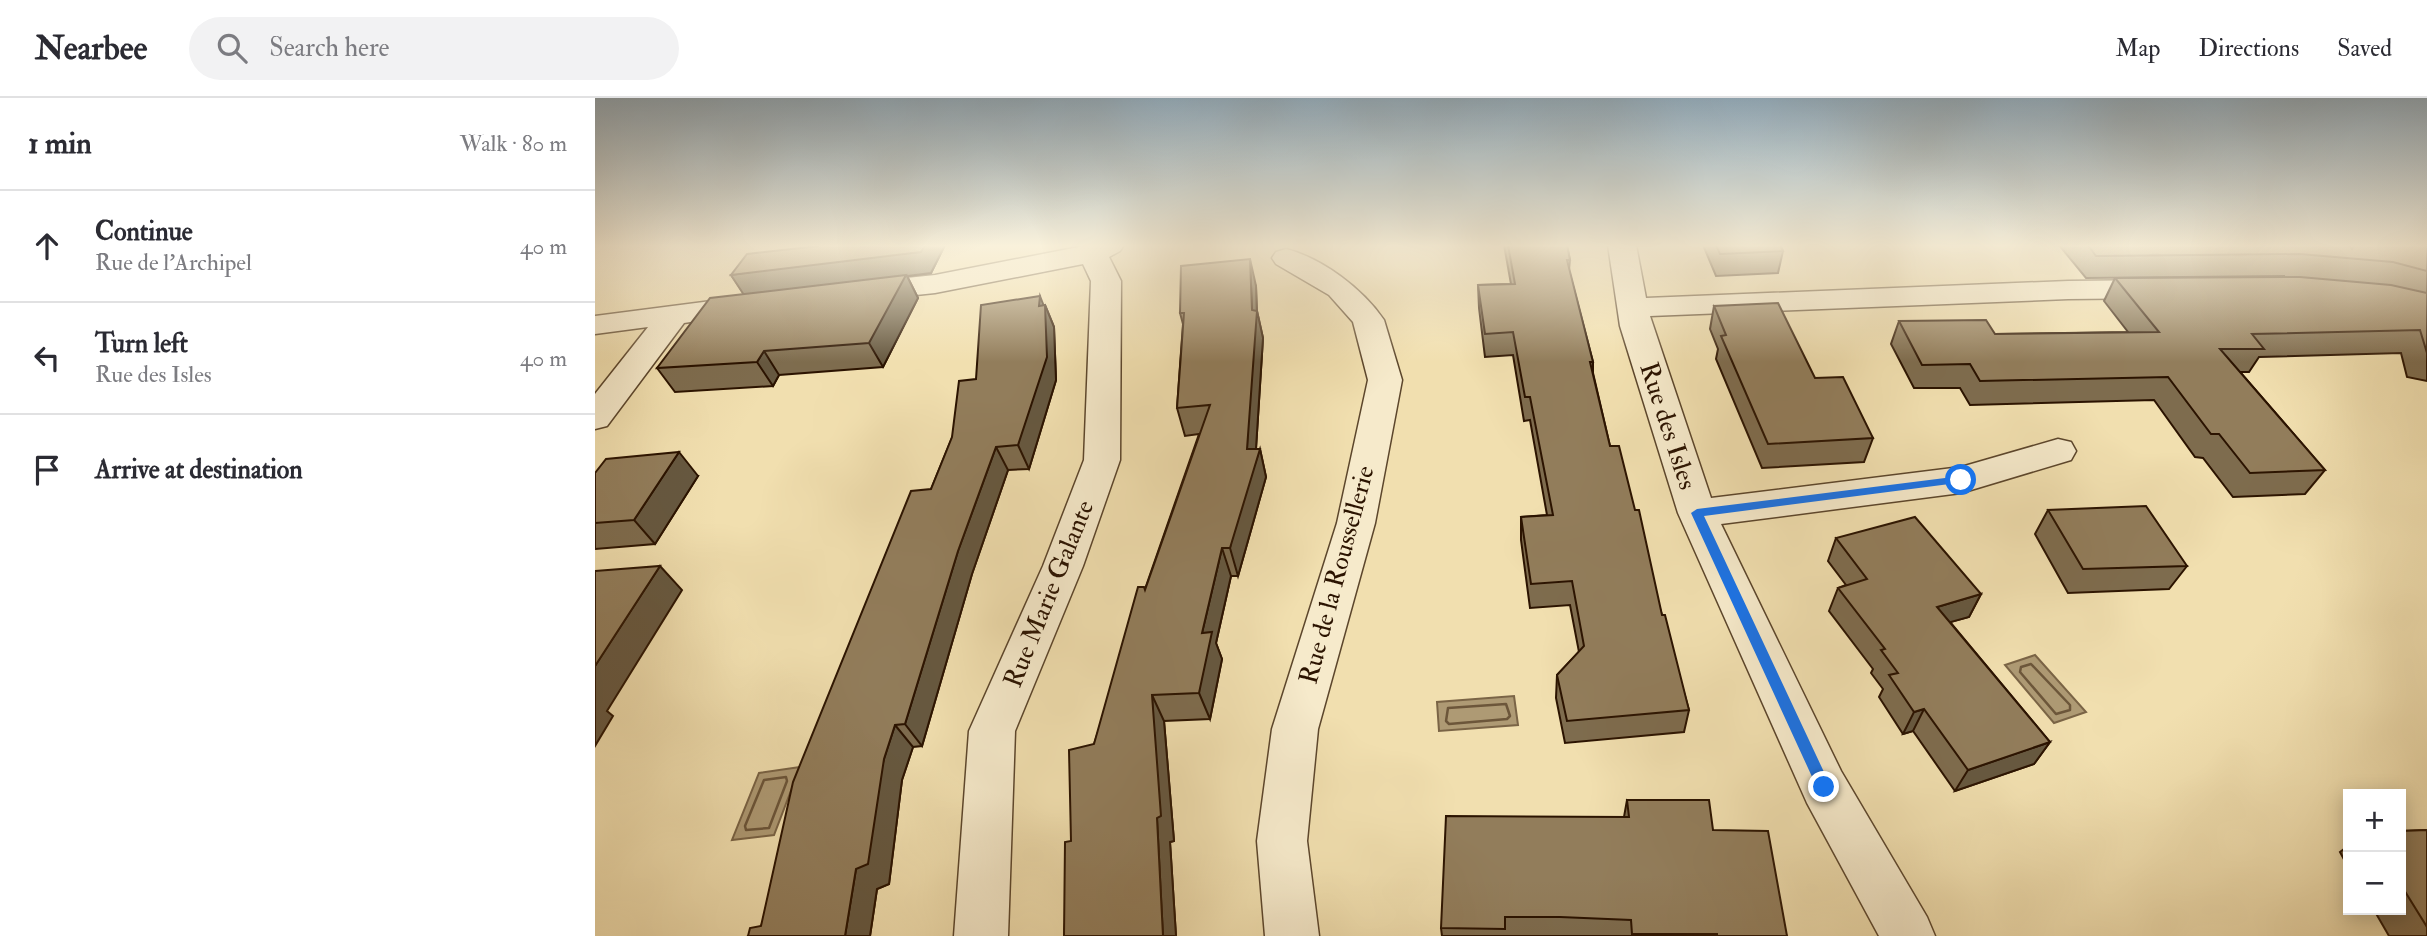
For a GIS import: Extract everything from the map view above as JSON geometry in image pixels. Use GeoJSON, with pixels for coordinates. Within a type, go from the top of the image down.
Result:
{"type":"FeatureCollection","features":[{"type":"Feature","properties":{"kind":"street"},"geometry":{"type":"LineString","coordinates":[[825,296],[934,284]]}},
{"type":"Feature","properties":{"kind":"street","name":"Rue Marie Galante"},"geometry":{"type":"LineString","coordinates":[[981,936],[992,731],[1063,566],[1102,460],[1106,284]]}},
{"type":"Feature","properties":{"kind":"street","name":"Rue de la Roussellerie"},"geometry":{"type":"LineString","coordinates":[[1292,936],[1282,841],[1295,729],[1356,523],[1385,380],[1369,320],[1341,289],[1332,284]]}},
{"type":"Feature","properties":{"kind":"street","name":"Rue des Isles"},"geometry":{"type":"LineString","coordinates":[[1628,284],[1632,308],[1697,513],[1824,787],[1908,936]]}},
{"type":"Feature","properties":{"kind":"street"},"geometry":{"type":"LineString","coordinates":[[1632,308],[2067,290],[2190,289]]}},
{"type":"Feature","properties":{"kind":"street"},"geometry":{"type":"LineString","coordinates":[[595,324],[784,301]]}},
{"type":"Feature","properties":{"kind":"street"},"geometry":{"type":"LineString","coordinates":[[595,418],[675,314]]}},
{"type":"Feature","properties":{"kind":"street"},"geometry":{"type":"LineString","coordinates":[[1697,513],[1961,480],[2058,451]]}},
{"type":"Feature","properties":{"kind":"water"},"geometry":{"type":"Polygon","coordinates":[[[2035,655],[2086,712],[2054,723],[2005,665],[2035,655]]]}},
{"type":"Feature","properties":{"kind":"water"},"geometry":{"type":"Polygon","coordinates":[[[1514,696],[1518,725],[1439,731],[1437,702],[1514,696]]]}},
{"type":"Feature","properties":{"kind":"water"},"geometry":{"type":"Polygon","coordinates":[[[800,767],[774,835],[732,840],[759,773],[800,767]]]}},
{"type":"Feature","properties":{"kind":"building"},"geometry":{"type":"Polygon","coordinates":[[[828,284],[901,284],[869,343],[764,351],[757,362],[657,368],[710,298],[828,284]]]}},
{"type":"Feature","properties":{"kind":"building"},"geometry":{"type":"Polygon","coordinates":[[[1181,284],[1251,284],[1252,310],[1257,311],[1247,449],[1260,449],[1230,548],[1222,548],[1202,633],[1212,632],[1199,693],[1152,695],[1161,816],[1157,818],[1163,936],[1064,936],[1065,842],[1071,841],[1069,750],[1094,744],[1138,587],[1144,587],[1145,590],[1210,405],[1177,408],[1184,313],[1180,313],[1181,284]]]}},
{"type":"Feature","properties":{"kind":"building"},"geometry":{"type":"Polygon","coordinates":[[[1573,284],[1610,446],[1619,446],[1635,510],[1639,510],[1662,615],[1665,615],[1689,710],[1567,721],[1557,675],[1584,646],[1572,581],[1531,584],[1521,517],[1553,515],[1530,397],[1525,397],[1513,332],[1485,334],[1478,285],[1573,284]]]}},
{"type":"Feature","properties":{"kind":"building"},"geometry":{"type":"Polygon","coordinates":[[[2120,284],[2381,284],[2427,293],[2427,353],[2420,330],[2252,334],[2264,349],[2220,349],[2325,470],[2250,473],[2219,434],[2211,434],[2168,377],[1980,381],[1970,364],[1922,365],[1899,321],[1986,320],[1995,334],[2159,332],[2120,284]]]}},
{"type":"Feature","properties":{"kind":"building"},"geometry":{"type":"Polygon","coordinates":[[[1040,296],[1039,306],[1045,305],[1047,357],[1018,445],[996,447],[958,551],[905,724],[895,725],[884,759],[868,864],[856,869],[845,936],[748,936],[750,928],[761,926],[793,782],[911,491],[931,489],[952,437],[959,381],[976,379],[981,305],[1040,296]]]}},
{"type":"Feature","properties":{"kind":"building"},"geometry":{"type":"Polygon","coordinates":[[[1778,303],[1815,378],[1843,377],[1873,438],[1768,444],[1721,336],[1726,335],[1714,306],[1778,303]]]}},
{"type":"Feature","properties":{"kind":"building"},"geometry":{"type":"Polygon","coordinates":[[[679,452],[634,520],[595,523],[595,473],[606,459],[679,452]]]}},
{"type":"Feature","properties":{"kind":"building"},"geometry":{"type":"Polygon","coordinates":[[[2146,506],[2187,566],[2083,569],[2048,510],[2146,506]]]}},
{"type":"Feature","properties":{"kind":"building"},"geometry":{"type":"Polygon","coordinates":[[[1915,517],[1981,594],[1937,607],[2050,742],[1968,770],[1924,709],[1914,712],[1889,675],[1898,673],[1881,650],[1885,649],[1838,588],[1867,579],[1836,538],[1915,517]]]}},
{"type":"Feature","properties":{"kind":"building"},"geometry":{"type":"Polygon","coordinates":[[[660,566],[595,666],[595,571],[660,566]]]}},
{"type":"Feature","properties":{"kind":"building"},"geometry":{"type":"Polygon","coordinates":[[[1627,800],[1709,800],[1713,830],[1768,831],[1787,936],[1632,934],[1631,920],[1560,917],[1505,917],[1505,929],[1441,928],[1446,816],[1629,817],[1627,800]]]}},
{"type":"Feature","properties":{"kind":"building"},"geometry":{"type":"Polygon","coordinates":[[[2427,830],[2427,927],[2406,893],[2406,831],[2427,830]]]}},
{"type":"Feature","properties":{"kind":"route"},"geometry":{"type":"LineString","coordinates":[[1824,787],[1697,513],[1961,480]]}}]}
